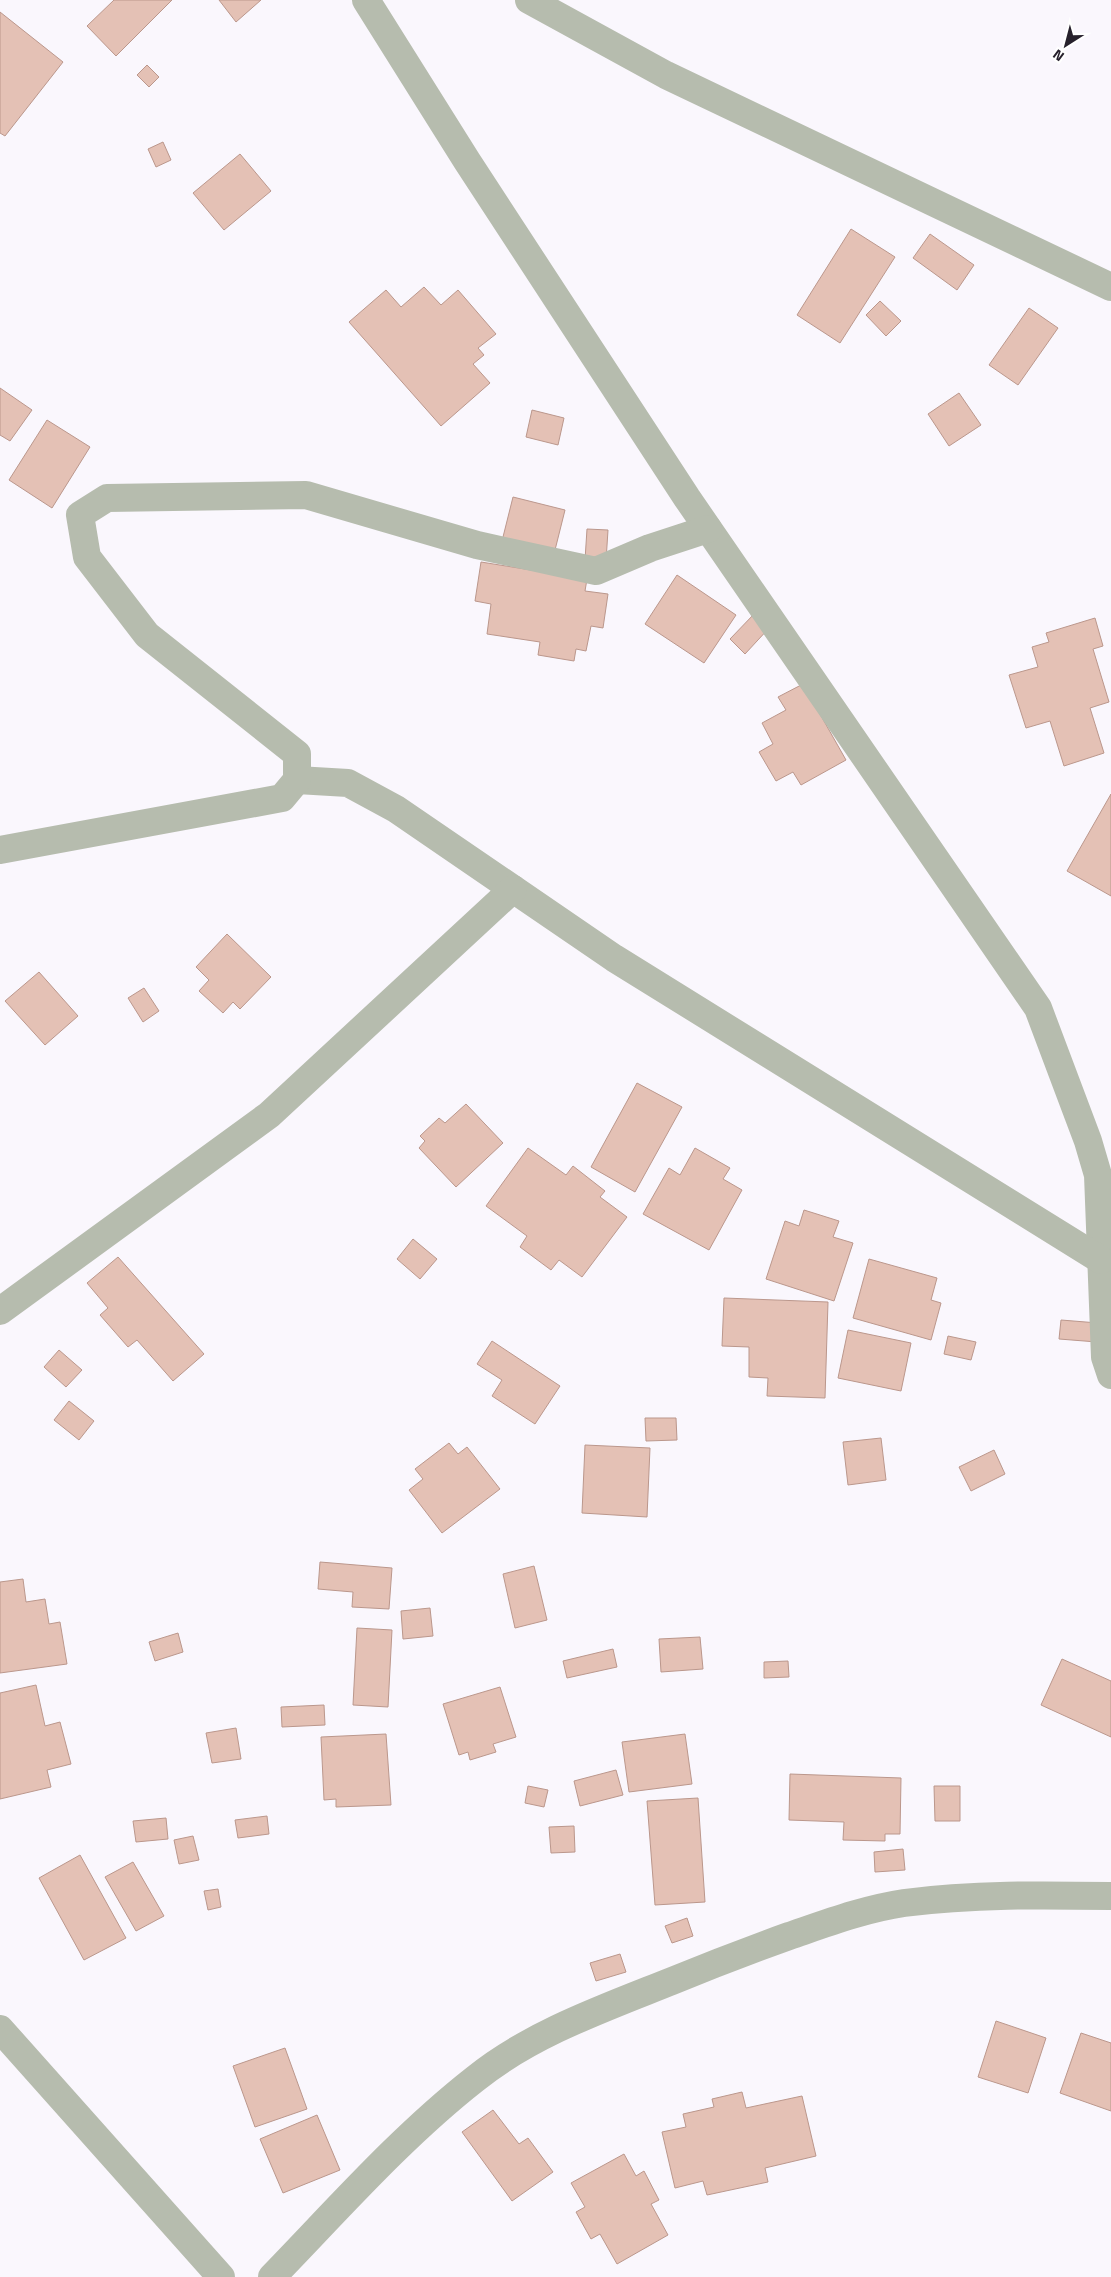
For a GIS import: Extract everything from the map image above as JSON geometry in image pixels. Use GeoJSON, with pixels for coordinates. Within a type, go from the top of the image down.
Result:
{"type":"FeatureCollection","features":[{"type":"Feature","properties":{"kind":"street"},"geometry":{"type":"LineString","coordinates":[[366,0],[483,186],[708,529],[1038,1008],[1088,1141],[1098,1176],[1105,1357],[1111,1376]]}},
{"type":"Feature","properties":{"kind":"street"},"geometry":{"type":"LineString","coordinates":[[529,0],[666,75],[1111,287]]}},
{"type":"Feature","properties":{"kind":"street"},"geometry":{"type":"LineString","coordinates":[[0,850],[282,798],[297,780],[297,754],[147,635],[87,557],[80,515],[106,498],[306,495],[477,545],[596,571],[650,548],[708,529]]}},
{"type":"Feature","properties":{"kind":"street"},"geometry":{"type":"LineString","coordinates":[[297,780],[348,783],[396,809],[614,958],[1101,1260]]}},
{"type":"Feature","properties":{"kind":"street"},"geometry":{"type":"LineString","coordinates":[[0,1311],[269,1115],[513,889]]}},
{"type":"Feature","properties":{"kind":"street"},"geometry":{"type":"LineString","coordinates":[[272,2277],[409,2137],[476,2078],[523,2048],[571,2022],[723,1960],[850,1915],[905,1903],[986,1897],[1039,1895],[1111,1896]]}},
{"type":"Feature","properties":{"kind":"street"},"geometry":{"type":"LineString","coordinates":[[0,2029],[221,2277]]}},
{"type":"Feature","properties":{"kind":"building"},"geometry":{"type":"Polygon","coordinates":[[[114,0],[172,0],[116,56],[87,26],[114,0]]]}},
{"type":"Feature","properties":{"kind":"building"},"geometry":{"type":"Polygon","coordinates":[[[219,0],[261,0],[236,22],[219,0]]]}},
{"type":"Feature","properties":{"kind":"building"},"geometry":{"type":"Polygon","coordinates":[[[0,12],[63,62],[5,136],[0,133],[0,12]]]}},
{"type":"Feature","properties":{"kind":"building"},"geometry":{"type":"Polygon","coordinates":[[[147,65],[159,77],[149,87],[137,75],[147,65]]]}},
{"type":"Feature","properties":{"kind":"building"},"geometry":{"type":"Polygon","coordinates":[[[163,142],[171,160],[156,167],[148,149],[163,142]]]}},
{"type":"Feature","properties":{"kind":"building"},"geometry":{"type":"Polygon","coordinates":[[[240,154],[271,191],[224,230],[193,193],[240,154]]]}},
{"type":"Feature","properties":{"kind":"building"},"geometry":{"type":"Polygon","coordinates":[[[851,229],[895,257],[840,343],[797,315],[851,229]]]}},
{"type":"Feature","properties":{"kind":"building"},"geometry":{"type":"Polygon","coordinates":[[[930,234],[974,265],[957,290],[913,258],[930,234]]]}},
{"type":"Feature","properties":{"kind":"building"},"geometry":{"type":"Polygon","coordinates":[[[424,287],[441,305],[458,290],[496,334],[478,348],[484,355],[473,364],[490,383],[441,426],[349,322],[386,290],[401,307],[424,287]]]}},
{"type":"Feature","properties":{"kind":"building"},"geometry":{"type":"Polygon","coordinates":[[[880,301],[901,321],[886,336],[866,315],[880,301]]]}},
{"type":"Feature","properties":{"kind":"building"},"geometry":{"type":"Polygon","coordinates":[[[1029,308],[1058,328],[1018,385],[989,365],[1029,308]]]}},
{"type":"Feature","properties":{"kind":"building"},"geometry":{"type":"Polygon","coordinates":[[[0,388],[32,410],[10,441],[0,435],[0,388]]]}},
{"type":"Feature","properties":{"kind":"building"},"geometry":{"type":"Polygon","coordinates":[[[959,393],[981,425],[949,446],[928,414],[959,393]]]}},
{"type":"Feature","properties":{"kind":"building"},"geometry":{"type":"Polygon","coordinates":[[[532,410],[564,418],[558,445],[526,437],[532,410]]]}},
{"type":"Feature","properties":{"kind":"building"},"geometry":{"type":"Polygon","coordinates":[[[47,420],[90,447],[52,508],[9,480],[47,420]]]}},
{"type":"Feature","properties":{"kind":"building"},"geometry":{"type":"Polygon","coordinates":[[[513,497],[565,510],[553,558],[501,545],[513,497]]]}},
{"type":"Feature","properties":{"kind":"building"},"geometry":{"type":"Polygon","coordinates":[[[587,529],[608,530],[606,561],[585,560],[587,529]]]}},
{"type":"Feature","properties":{"kind":"building"},"geometry":{"type":"Polygon","coordinates":[[[481,562],[587,579],[585,591],[608,594],[603,628],[591,626],[586,651],[576,649],[574,661],[538,655],[540,642],[487,634],[491,604],[475,601],[481,562]]]}},
{"type":"Feature","properties":{"kind":"building"},"geometry":{"type":"Polygon","coordinates":[[[677,575],[736,615],[704,663],[645,624],[677,575]]]}},
{"type":"Feature","properties":{"kind":"building"},"geometry":{"type":"Polygon","coordinates":[[[755,613],[770,627],[745,654],[730,639],[755,613]]]}},
{"type":"Feature","properties":{"kind":"building"},"geometry":{"type":"Polygon","coordinates":[[[1095,618],[1103,646],[1093,649],[1109,702],[1090,708],[1104,753],[1064,766],[1050,721],[1026,728],[1009,675],[1038,667],[1032,647],[1049,642],[1046,633],[1095,618]]]}},
{"type":"Feature","properties":{"kind":"building"},"geometry":{"type":"Polygon","coordinates":[[[803,684],[846,760],[801,785],[793,772],[776,781],[759,752],[773,744],[762,723],[786,710],[778,697],[803,684]]]}},
{"type":"Feature","properties":{"kind":"building"},"geometry":{"type":"Polygon","coordinates":[[[1111,794],[1111,896],[1067,871],[1111,794]]]}},
{"type":"Feature","properties":{"kind":"building"},"geometry":{"type":"Polygon","coordinates":[[[227,934],[271,977],[240,1009],[233,1002],[223,1013],[199,991],[209,980],[196,967],[227,934]]]}},
{"type":"Feature","properties":{"kind":"building"},"geometry":{"type":"Polygon","coordinates":[[[39,972],[78,1016],[45,1045],[5,1001],[39,972]]]}},
{"type":"Feature","properties":{"kind":"building"},"geometry":{"type":"Polygon","coordinates":[[[144,988],[159,1011],[143,1022],[128,998],[144,988]]]}},
{"type":"Feature","properties":{"kind":"building"},"geometry":{"type":"Polygon","coordinates":[[[637,1083],[682,1107],[635,1192],[591,1167],[637,1083]]]}},
{"type":"Feature","properties":{"kind":"building"},"geometry":{"type":"Polygon","coordinates":[[[466,1104],[503,1143],[456,1187],[419,1148],[425,1141],[420,1136],[439,1118],[445,1123],[466,1104]]]}},
{"type":"Feature","properties":{"kind":"building"},"geometry":{"type":"Polygon","coordinates":[[[528,1148],[566,1175],[573,1166],[605,1191],[600,1197],[627,1217],[582,1277],[559,1260],[551,1270],[520,1247],[527,1236],[486,1206],[528,1148]]]}},
{"type":"Feature","properties":{"kind":"building"},"geometry":{"type":"Polygon","coordinates":[[[695,1148],[730,1168],[723,1179],[742,1190],[709,1250],[643,1214],[669,1168],[680,1175],[695,1148]]]}},
{"type":"Feature","properties":{"kind":"building"},"geometry":{"type":"Polygon","coordinates":[[[804,1210],[839,1221],[833,1237],[853,1243],[834,1301],[766,1279],[785,1221],[799,1226],[804,1210]]]}},
{"type":"Feature","properties":{"kind":"building"},"geometry":{"type":"Polygon","coordinates":[[[413,1239],[437,1259],[420,1279],[397,1259],[413,1239]]]}},
{"type":"Feature","properties":{"kind":"building"},"geometry":{"type":"Polygon","coordinates":[[[118,1257],[204,1354],[173,1381],[137,1340],[128,1347],[100,1315],[108,1308],[87,1283],[118,1257]]]}},
{"type":"Feature","properties":{"kind":"building"},"geometry":{"type":"Polygon","coordinates":[[[869,1259],[937,1278],[931,1300],[941,1303],[931,1340],[853,1318],[869,1259]]]}},
{"type":"Feature","properties":{"kind":"building"},"geometry":{"type":"Polygon","coordinates":[[[724,1298],[828,1302],[825,1398],[767,1396],[768,1378],[749,1377],[749,1347],[722,1346],[724,1298]]]}},
{"type":"Feature","properties":{"kind":"building"},"geometry":{"type":"Polygon","coordinates":[[[1061,1320],[1098,1323],[1097,1342],[1059,1339],[1061,1320]]]}},
{"type":"Feature","properties":{"kind":"building"},"geometry":{"type":"Polygon","coordinates":[[[848,1330],[911,1343],[901,1391],[838,1378],[848,1330]]]}},
{"type":"Feature","properties":{"kind":"building"},"geometry":{"type":"Polygon","coordinates":[[[948,1336],[976,1342],[971,1360],[944,1354],[948,1336]]]}},
{"type":"Feature","properties":{"kind":"building"},"geometry":{"type":"Polygon","coordinates":[[[492,1341],[560,1386],[535,1424],[492,1396],[502,1380],[477,1364],[492,1341]]]}},
{"type":"Feature","properties":{"kind":"building"},"geometry":{"type":"Polygon","coordinates":[[[59,1350],[82,1370],[66,1387],[44,1367],[59,1350]]]}},
{"type":"Feature","properties":{"kind":"building"},"geometry":{"type":"Polygon","coordinates":[[[69,1401],[94,1421],[79,1440],[54,1420],[69,1401]]]}},
{"type":"Feature","properties":{"kind":"building"},"geometry":{"type":"Polygon","coordinates":[[[645,1418],[676,1418],[677,1440],[646,1441],[645,1418]]]}},
{"type":"Feature","properties":{"kind":"building"},"geometry":{"type":"Polygon","coordinates":[[[881,1438],[886,1480],[848,1485],[843,1442],[881,1438]]]}},
{"type":"Feature","properties":{"kind":"building"},"geometry":{"type":"Polygon","coordinates":[[[449,1443],[458,1454],[467,1447],[500,1489],[442,1533],[409,1490],[423,1479],[415,1469],[449,1443]]]}},
{"type":"Feature","properties":{"kind":"building"},"geometry":{"type":"Polygon","coordinates":[[[585,1445],[650,1448],[647,1517],[582,1513],[585,1445]]]}},
{"type":"Feature","properties":{"kind":"building"},"geometry":{"type":"Polygon","coordinates":[[[994,1450],[1005,1474],[971,1491],[959,1467],[994,1450]]]}},
{"type":"Feature","properties":{"kind":"building"},"geometry":{"type":"Polygon","coordinates":[[[320,1562],[392,1568],[389,1609],[352,1607],[353,1592],[318,1589],[320,1562]]]}},
{"type":"Feature","properties":{"kind":"building"},"geometry":{"type":"Polygon","coordinates":[[[534,1566],[547,1620],[515,1628],[503,1574],[534,1566]]]}},
{"type":"Feature","properties":{"kind":"building"},"geometry":{"type":"Polygon","coordinates":[[[23,1579],[26,1602],[45,1599],[49,1624],[60,1622],[67,1664],[0,1673],[0,1582],[23,1579]]]}},
{"type":"Feature","properties":{"kind":"building"},"geometry":{"type":"Polygon","coordinates":[[[430,1608],[433,1636],[403,1639],[401,1611],[430,1608]]]}},
{"type":"Feature","properties":{"kind":"building"},"geometry":{"type":"Polygon","coordinates":[[[357,1628],[392,1630],[388,1707],[353,1705],[357,1628]]]}},
{"type":"Feature","properties":{"kind":"building"},"geometry":{"type":"Polygon","coordinates":[[[178,1633],[183,1652],[155,1661],[149,1642],[178,1633]]]}},
{"type":"Feature","properties":{"kind":"building"},"geometry":{"type":"Polygon","coordinates":[[[700,1637],[703,1669],[661,1672],[659,1639],[700,1637]]]}},
{"type":"Feature","properties":{"kind":"building"},"geometry":{"type":"Polygon","coordinates":[[[613,1649],[617,1667],[567,1678],[563,1661],[613,1649]]]}},
{"type":"Feature","properties":{"kind":"building"},"geometry":{"type":"Polygon","coordinates":[[[1062,1659],[1111,1681],[1111,1737],[1041,1705],[1062,1659]]]}},
{"type":"Feature","properties":{"kind":"building"},"geometry":{"type":"Polygon","coordinates":[[[788,1661],[789,1677],[764,1678],[764,1662],[788,1661]]]}},
{"type":"Feature","properties":{"kind":"building"},"geometry":{"type":"Polygon","coordinates":[[[36,1685],[45,1726],[60,1722],[71,1764],[47,1770],[51,1787],[0,1799],[0,1693],[36,1685]]]}},
{"type":"Feature","properties":{"kind":"building"},"geometry":{"type":"Polygon","coordinates":[[[500,1687],[516,1737],[493,1744],[496,1752],[470,1760],[468,1752],[459,1755],[443,1704],[500,1687]]]}},
{"type":"Feature","properties":{"kind":"building"},"geometry":{"type":"Polygon","coordinates":[[[324,1705],[325,1725],[282,1727],[281,1707],[324,1705]]]}},
{"type":"Feature","properties":{"kind":"building"},"geometry":{"type":"Polygon","coordinates":[[[236,1728],[241,1759],[212,1763],[206,1733],[236,1728]]]}},
{"type":"Feature","properties":{"kind":"building"},"geometry":{"type":"Polygon","coordinates":[[[386,1734],[391,1805],[336,1807],[336,1799],[324,1800],[321,1737],[386,1734]]]}},
{"type":"Feature","properties":{"kind":"building"},"geometry":{"type":"Polygon","coordinates":[[[685,1734],[692,1784],[629,1792],[622,1742],[685,1734]]]}},
{"type":"Feature","properties":{"kind":"building"},"geometry":{"type":"Polygon","coordinates":[[[616,1770],[623,1795],[580,1806],[574,1781],[616,1770]]]}},
{"type":"Feature","properties":{"kind":"building"},"geometry":{"type":"Polygon","coordinates":[[[790,1774],[901,1778],[900,1834],[885,1834],[885,1841],[843,1840],[844,1822],[789,1820],[790,1774]]]}},
{"type":"Feature","properties":{"kind":"building"},"geometry":{"type":"Polygon","coordinates":[[[528,1786],[548,1790],[544,1807],[525,1803],[528,1786]]]}},
{"type":"Feature","properties":{"kind":"building"},"geometry":{"type":"Polygon","coordinates":[[[934,1786],[960,1786],[960,1821],[935,1821],[934,1786]]]}},
{"type":"Feature","properties":{"kind":"building"},"geometry":{"type":"Polygon","coordinates":[[[698,1798],[705,1902],[655,1905],[647,1801],[698,1798]]]}},
{"type":"Feature","properties":{"kind":"building"},"geometry":{"type":"Polygon","coordinates":[[[267,1816],[269,1834],[238,1838],[235,1820],[267,1816]]]}},
{"type":"Feature","properties":{"kind":"building"},"geometry":{"type":"Polygon","coordinates":[[[166,1818],[168,1839],[136,1842],[133,1821],[166,1818]]]}},
{"type":"Feature","properties":{"kind":"building"},"geometry":{"type":"Polygon","coordinates":[[[574,1826],[575,1852],[551,1853],[549,1827],[574,1826]]]}},
{"type":"Feature","properties":{"kind":"building"},"geometry":{"type":"Polygon","coordinates":[[[193,1836],[199,1860],[179,1864],[174,1840],[193,1836]]]}},
{"type":"Feature","properties":{"kind":"building"},"geometry":{"type":"Polygon","coordinates":[[[903,1849],[905,1870],[875,1872],[874,1852],[903,1849]]]}},
{"type":"Feature","properties":{"kind":"building"},"geometry":{"type":"Polygon","coordinates":[[[80,1855],[126,1938],[84,1960],[39,1878],[80,1855]]]}},
{"type":"Feature","properties":{"kind":"building"},"geometry":{"type":"Polygon","coordinates":[[[133,1862],[164,1916],[136,1931],[105,1877],[133,1862]]]}},
{"type":"Feature","properties":{"kind":"building"},"geometry":{"type":"Polygon","coordinates":[[[218,1889],[221,1907],[208,1910],[204,1891],[218,1889]]]}},
{"type":"Feature","properties":{"kind":"building"},"geometry":{"type":"Polygon","coordinates":[[[687,1918],[693,1936],[672,1943],[665,1926],[687,1918]]]}},
{"type":"Feature","properties":{"kind":"building"},"geometry":{"type":"Polygon","coordinates":[[[620,1954],[626,1972],[596,1981],[590,1963],[620,1954]]]}},
{"type":"Feature","properties":{"kind":"building"},"geometry":{"type":"Polygon","coordinates":[[[996,2021],[1046,2038],[1028,2093],[978,2077],[996,2021]]]}},
{"type":"Feature","properties":{"kind":"building"},"geometry":{"type":"Polygon","coordinates":[[[1081,2033],[1111,2043],[1111,2111],[1060,2093],[1081,2033]]]}},
{"type":"Feature","properties":{"kind":"building"},"geometry":{"type":"Polygon","coordinates":[[[285,2048],[307,2109],[255,2127],[233,2066],[285,2048]]]}},
{"type":"Feature","properties":{"kind":"building"},"geometry":{"type":"Polygon","coordinates":[[[742,2092],[746,2108],[802,2096],[816,2156],[765,2168],[768,2182],[707,2195],[703,2181],[675,2188],[662,2132],[686,2127],[683,2114],[714,2107],[712,2099],[742,2092]]]}},
{"type":"Feature","properties":{"kind":"building"},"geometry":{"type":"Polygon","coordinates":[[[493,2110],[519,2144],[528,2138],[553,2172],[512,2201],[462,2132],[493,2110]]]}},
{"type":"Feature","properties":{"kind":"building"},"geometry":{"type":"Polygon","coordinates":[[[317,2115],[340,2170],[283,2193],[260,2139],[317,2115]]]}},
{"type":"Feature","properties":{"kind":"building"},"geometry":{"type":"Polygon","coordinates":[[[624,2154],[636,2176],[644,2171],[659,2200],[651,2204],[668,2235],[617,2264],[600,2234],[591,2239],[576,2212],[585,2207],[571,2183],[624,2154]]]}}]}
